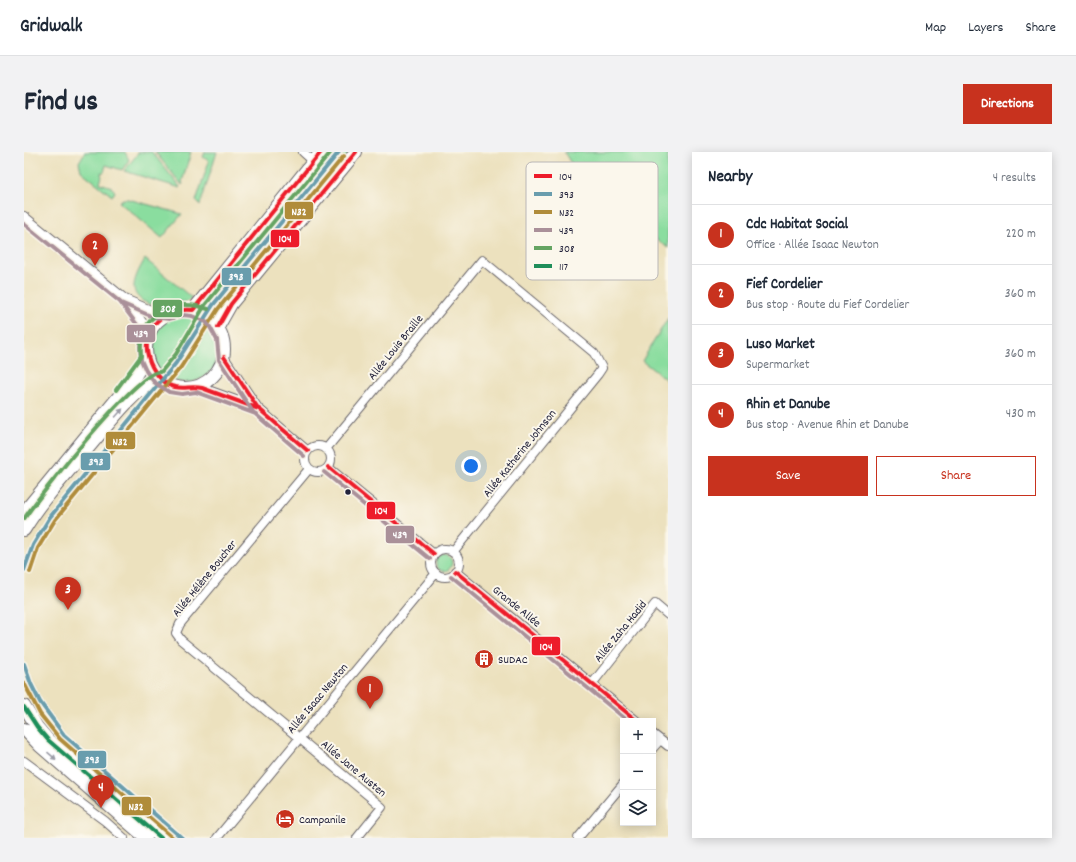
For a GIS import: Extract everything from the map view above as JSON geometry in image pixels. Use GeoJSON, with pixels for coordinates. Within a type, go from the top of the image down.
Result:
{"type":"FeatureCollection","features":[{"type":"Feature","properties":{"kind":"main road"},"geometry":{"type":"LineString","coordinates":[[193,310],[321,152]]}},
{"type":"Feature","properties":{"kind":"main road"},"geometry":{"type":"LineString","coordinates":[[218,327],[231,304],[356,152]]}},
{"type":"Feature","properties":{"kind":"main road"},"geometry":{"type":"LineString","coordinates":[[183,309],[193,310],[206,315],[218,327],[224,337],[224,357],[219,370],[211,379],[197,386],[182,388],[171,386],[158,377],[151,368],[147,358],[146,346],[148,336],[153,326],[160,318],[169,313],[183,309]]}},
{"type":"Feature","properties":{"kind":"main road"},"geometry":{"type":"LineString","coordinates":[[24,512],[133,379],[147,358]]}},
{"type":"Feature","properties":{"kind":"main road"},"geometry":{"type":"LineString","coordinates":[[24,530],[35,512],[98,437],[140,390],[158,377]]}},
{"type":"Feature","properties":{"kind":"main road"},"geometry":{"type":"LineString","coordinates":[[24,707],[37,727],[48,740],[161,838]]}},
{"type":"Feature","properties":{"kind":"main road"},"geometry":{"type":"LineString","coordinates":[[24,729],[40,746],[146,838]]}},
{"type":"Feature","properties":{"kind":"street"},"geometry":{"type":"LineString","coordinates":[[303,152],[313,161]]}},
{"type":"Feature","properties":{"kind":"street"},"geometry":{"type":"LineString","coordinates":[[24,216],[124,298],[144,323],[148,336]]}},
{"type":"Feature","properties":{"kind":"street","name":"Allée Louis Braille"},"geometry":{"type":"LineString","coordinates":[[326,449],[482,260],[594,353],[602,368]]}},
{"type":"Feature","properties":{"kind":"street"},"geometry":{"type":"LineString","coordinates":[[124,298],[153,311],[169,313]]}},
{"type":"Feature","properties":{"kind":"street"},"geometry":{"type":"LineString","coordinates":[[224,357],[258,408],[308,451]]}},
{"type":"Feature","properties":{"kind":"street","name":"Allée Katherine Johnson"},"geometry":{"type":"LineString","coordinates":[[453,552],[594,380],[602,368]]}},
{"type":"Feature","properties":{"kind":"street"},"geometry":{"type":"LineString","coordinates":[[197,386],[258,408]]}},
{"type":"Feature","properties":{"kind":"street"},"geometry":{"type":"LineString","coordinates":[[317,446],[326,449],[331,458],[328,467],[319,472],[310,469],[306,465],[305,460],[308,451],[317,446]]}},
{"type":"Feature","properties":{"kind":"street"},"geometry":{"type":"LineString","coordinates":[[328,467],[434,554]]}},
{"type":"Feature","properties":{"kind":"street","name":"Allée Hélène Boucher"},"geometry":{"type":"LineString","coordinates":[[300,738],[181,640],[176,633],[180,624],[310,469]]}},
{"type":"Feature","properties":{"kind":"street"},"geometry":{"type":"LineString","coordinates":[[443,549],[449,549],[453,552],[458,561],[458,566],[455,571],[446,576],[436,573],[431,564],[431,558],[434,554],[438,550],[443,549]]}},
{"type":"Feature","properties":{"kind":"street","name":"Grande Allée"},"geometry":{"type":"LineString","coordinates":[[455,571],[633,718]]}},
{"type":"Feature","properties":{"kind":"street","name":"Allée Isaac Newton"},"geometry":{"type":"LineString","coordinates":[[217,838],[436,573]]}},
{"type":"Feature","properties":{"kind":"street","name":"Allée Zaha Hadid"},"geometry":{"type":"LineString","coordinates":[[592,684],[655,604],[668,615]]}},
{"type":"Feature","properties":{"kind":"street"},"geometry":{"type":"LineString","coordinates":[[656,737],[668,746]]}},
{"type":"Feature","properties":{"kind":"street","name":"Allée Jane Austen"},"geometry":{"type":"LineString","coordinates":[[300,738],[382,807],[357,838]]}},
{"type":"Feature","properties":{"kind":"street"},"geometry":{"type":"LineString","coordinates":[[656,745],[660,740]]}},
{"type":"Feature","properties":{"kind":"street"},"geometry":{"type":"LineString","coordinates":[[24,761],[106,821],[124,838]]}},
{"type":"Feature","properties":{"kind":"street"},"geometry":{"type":"LineString","coordinates":[[578,838],[620,788]]}},
{"type":"Feature","properties":{"kind":"green space"},"geometry":{"type":"Polygon","coordinates":[[[85,152],[125,152],[129,160],[122,170],[106,165],[104,172],[102,172],[101,175],[100,183],[112,187],[115,192],[112,196],[81,171],[79,162],[85,152]]]}},
{"type":"Feature","properties":{"kind":"green space"},"geometry":{"type":"Polygon","coordinates":[[[139,152],[152,152],[180,187],[179,188],[124,171],[139,152]]]}},
{"type":"Feature","properties":{"kind":"green space"},"geometry":{"type":"Polygon","coordinates":[[[155,152],[191,152],[182,185],[155,152]]]}},
{"type":"Feature","properties":{"kind":"green space"},"geometry":{"type":"Polygon","coordinates":[[[205,152],[217,152],[200,205],[196,201],[209,161],[203,157],[205,152]]]}},
{"type":"Feature","properties":{"kind":"green space"},"geometry":{"type":"Polygon","coordinates":[[[327,152],[334,152],[254,249],[250,246],[327,152]]]}},
{"type":"Feature","properties":{"kind":"green space"},"geometry":{"type":"Polygon","coordinates":[[[345,152],[351,152],[264,257],[261,254],[345,152]]]}},
{"type":"Feature","properties":{"kind":"green space"},"geometry":{"type":"Polygon","coordinates":[[[564,152],[668,152],[668,248],[658,240],[658,162],[570,162],[564,152]]]}},
{"type":"Feature","properties":{"kind":"green space"},"geometry":{"type":"Polygon","coordinates":[[[123,199],[128,199],[182,214],[162,238],[119,202],[123,199]]]}},
{"type":"Feature","properties":{"kind":"green space"},"geometry":{"type":"Polygon","coordinates":[[[145,259],[192,298],[186,302],[178,302],[162,306],[152,305],[139,298],[134,290],[134,285],[145,259]]]}},
{"type":"Feature","properties":{"kind":"green space"},"geometry":{"type":"Polygon","coordinates":[[[187,314],[199,317],[171,364],[161,372],[155,363],[152,354],[154,335],[167,320],[176,316],[187,314]]]}},
{"type":"Feature","properties":{"kind":"green space"},"geometry":{"type":"Polygon","coordinates":[[[668,318],[668,381],[642,361],[668,318]]]}},
{"type":"Feature","properties":{"kind":"green space"},"geometry":{"type":"Polygon","coordinates":[[[207,321],[216,332],[220,344],[219,356],[215,366],[207,375],[196,381],[183,382],[169,379],[184,360],[207,321]]]}},
{"type":"Feature","properties":{"kind":"green space"},"geometry":{"type":"Polygon","coordinates":[[[441,555],[447,555],[452,560],[450,569],[447,571],[441,571],[436,566],[436,560],[441,555]]]}},
{"type":"Feature","properties":{"kind":"transit line","name":"104"},"geometry":{"type":"LineString","coordinates":[[308,451],[259,409],[202,388],[177,388],[169,385],[161,379],[150,362],[147,353],[147,343],[149,334],[154,325],[161,318],[176,311],[193,310],[321,152]]}},
{"type":"Feature","properties":{"kind":"transit line","name":"308"},"geometry":{"type":"LineString","coordinates":[[24,519],[68,461],[113,410],[133,389],[150,376],[161,372],[176,354],[205,305],[331,152]]}},
{"type":"Feature","properties":{"kind":"transit line","name":"393"},"geometry":{"type":"LineString","coordinates":[[24,570],[33,545],[50,517],[176,363],[213,305],[339,152]]}},
{"type":"Feature","properties":{"kind":"transit line","name":"104"},"geometry":{"type":"LineString","coordinates":[[218,327],[231,304],[356,152]]}},
{"type":"Feature","properties":{"kind":"transit line","name":"N32"},"geometry":{"type":"LineString","coordinates":[[30,572],[38,548],[55,520],[181,367],[218,309],[344,156]]}},
{"type":"Feature","properties":{"kind":"transit line","name":"439"},"geometry":{"type":"LineString","coordinates":[[24,224],[120,302],[138,326],[142,337],[140,346],[141,360],[146,371],[154,382],[169,392],[182,394],[196,392],[256,414]]}},
{"type":"Feature","properties":{"kind":"transit line","name":"439"},"geometry":{"type":"LineString","coordinates":[[121,303],[153,317],[169,319],[183,315],[192,316],[206,322],[217,340],[219,360],[253,412],[304,456]]}},
{"type":"Feature","properties":{"kind":"transit line","name":"308"},"geometry":{"type":"LineString","coordinates":[[116,390],[141,356],[141,342],[145,330],[151,320],[160,312],[170,307],[182,305],[208,309]]}},
{"type":"Feature","properties":{"kind":"transit line","name":"104"},"geometry":{"type":"LineString","coordinates":[[224,357],[258,408],[264,413]]}},
{"type":"Feature","properties":{"kind":"transit line","name":"104"},"geometry":{"type":"LineString","coordinates":[[328,467],[434,554]]}},
{"type":"Feature","properties":{"kind":"transit line","name":"439"},"geometry":{"type":"LineString","coordinates":[[324,472],[430,559]]}},
{"type":"Feature","properties":{"kind":"transit line","name":"104"},"geometry":{"type":"LineString","coordinates":[[455,571],[633,718]]}},
{"type":"Feature","properties":{"kind":"transit line","name":"439"},"geometry":{"type":"LineString","coordinates":[[451,576],[624,718]]}},
{"type":"Feature","properties":{"kind":"transit line","name":"393"},"geometry":{"type":"LineString","coordinates":[[24,664],[31,684],[40,702],[64,735],[182,838]]}},
{"type":"Feature","properties":{"kind":"transit line","name":"N32"},"geometry":{"type":"LineString","coordinates":[[24,683],[40,714],[60,739],[173,838]]}},
{"type":"Feature","properties":{"kind":"transit line","name":"117"},"geometry":{"type":"LineString","coordinates":[[24,707],[37,727],[48,740],[161,838]]}},
{"type":"Feature","properties":{"kind":"place","name":"Fief Cordelier"},"geometry":{"type":"Point","coordinates":[95,266]}},
{"type":"Feature","properties":{"kind":"place","name":"Luso Market"},"geometry":{"type":"Point","coordinates":[68,610]}},
{"type":"Feature","properties":{"kind":"place","name":"SUDAC"},"geometry":{"type":"Point","coordinates":[484,659]}},
{"type":"Feature","properties":{"kind":"place","name":"Cdc Habitat Social"},"geometry":{"type":"Point","coordinates":[370,709]}},
{"type":"Feature","properties":{"kind":"place","name":"Rhin et Danube"},"geometry":{"type":"Point","coordinates":[101,808]}},
{"type":"Feature","properties":{"kind":"place","name":"Campanile"},"geometry":{"type":"Point","coordinates":[285,819]}}]}
